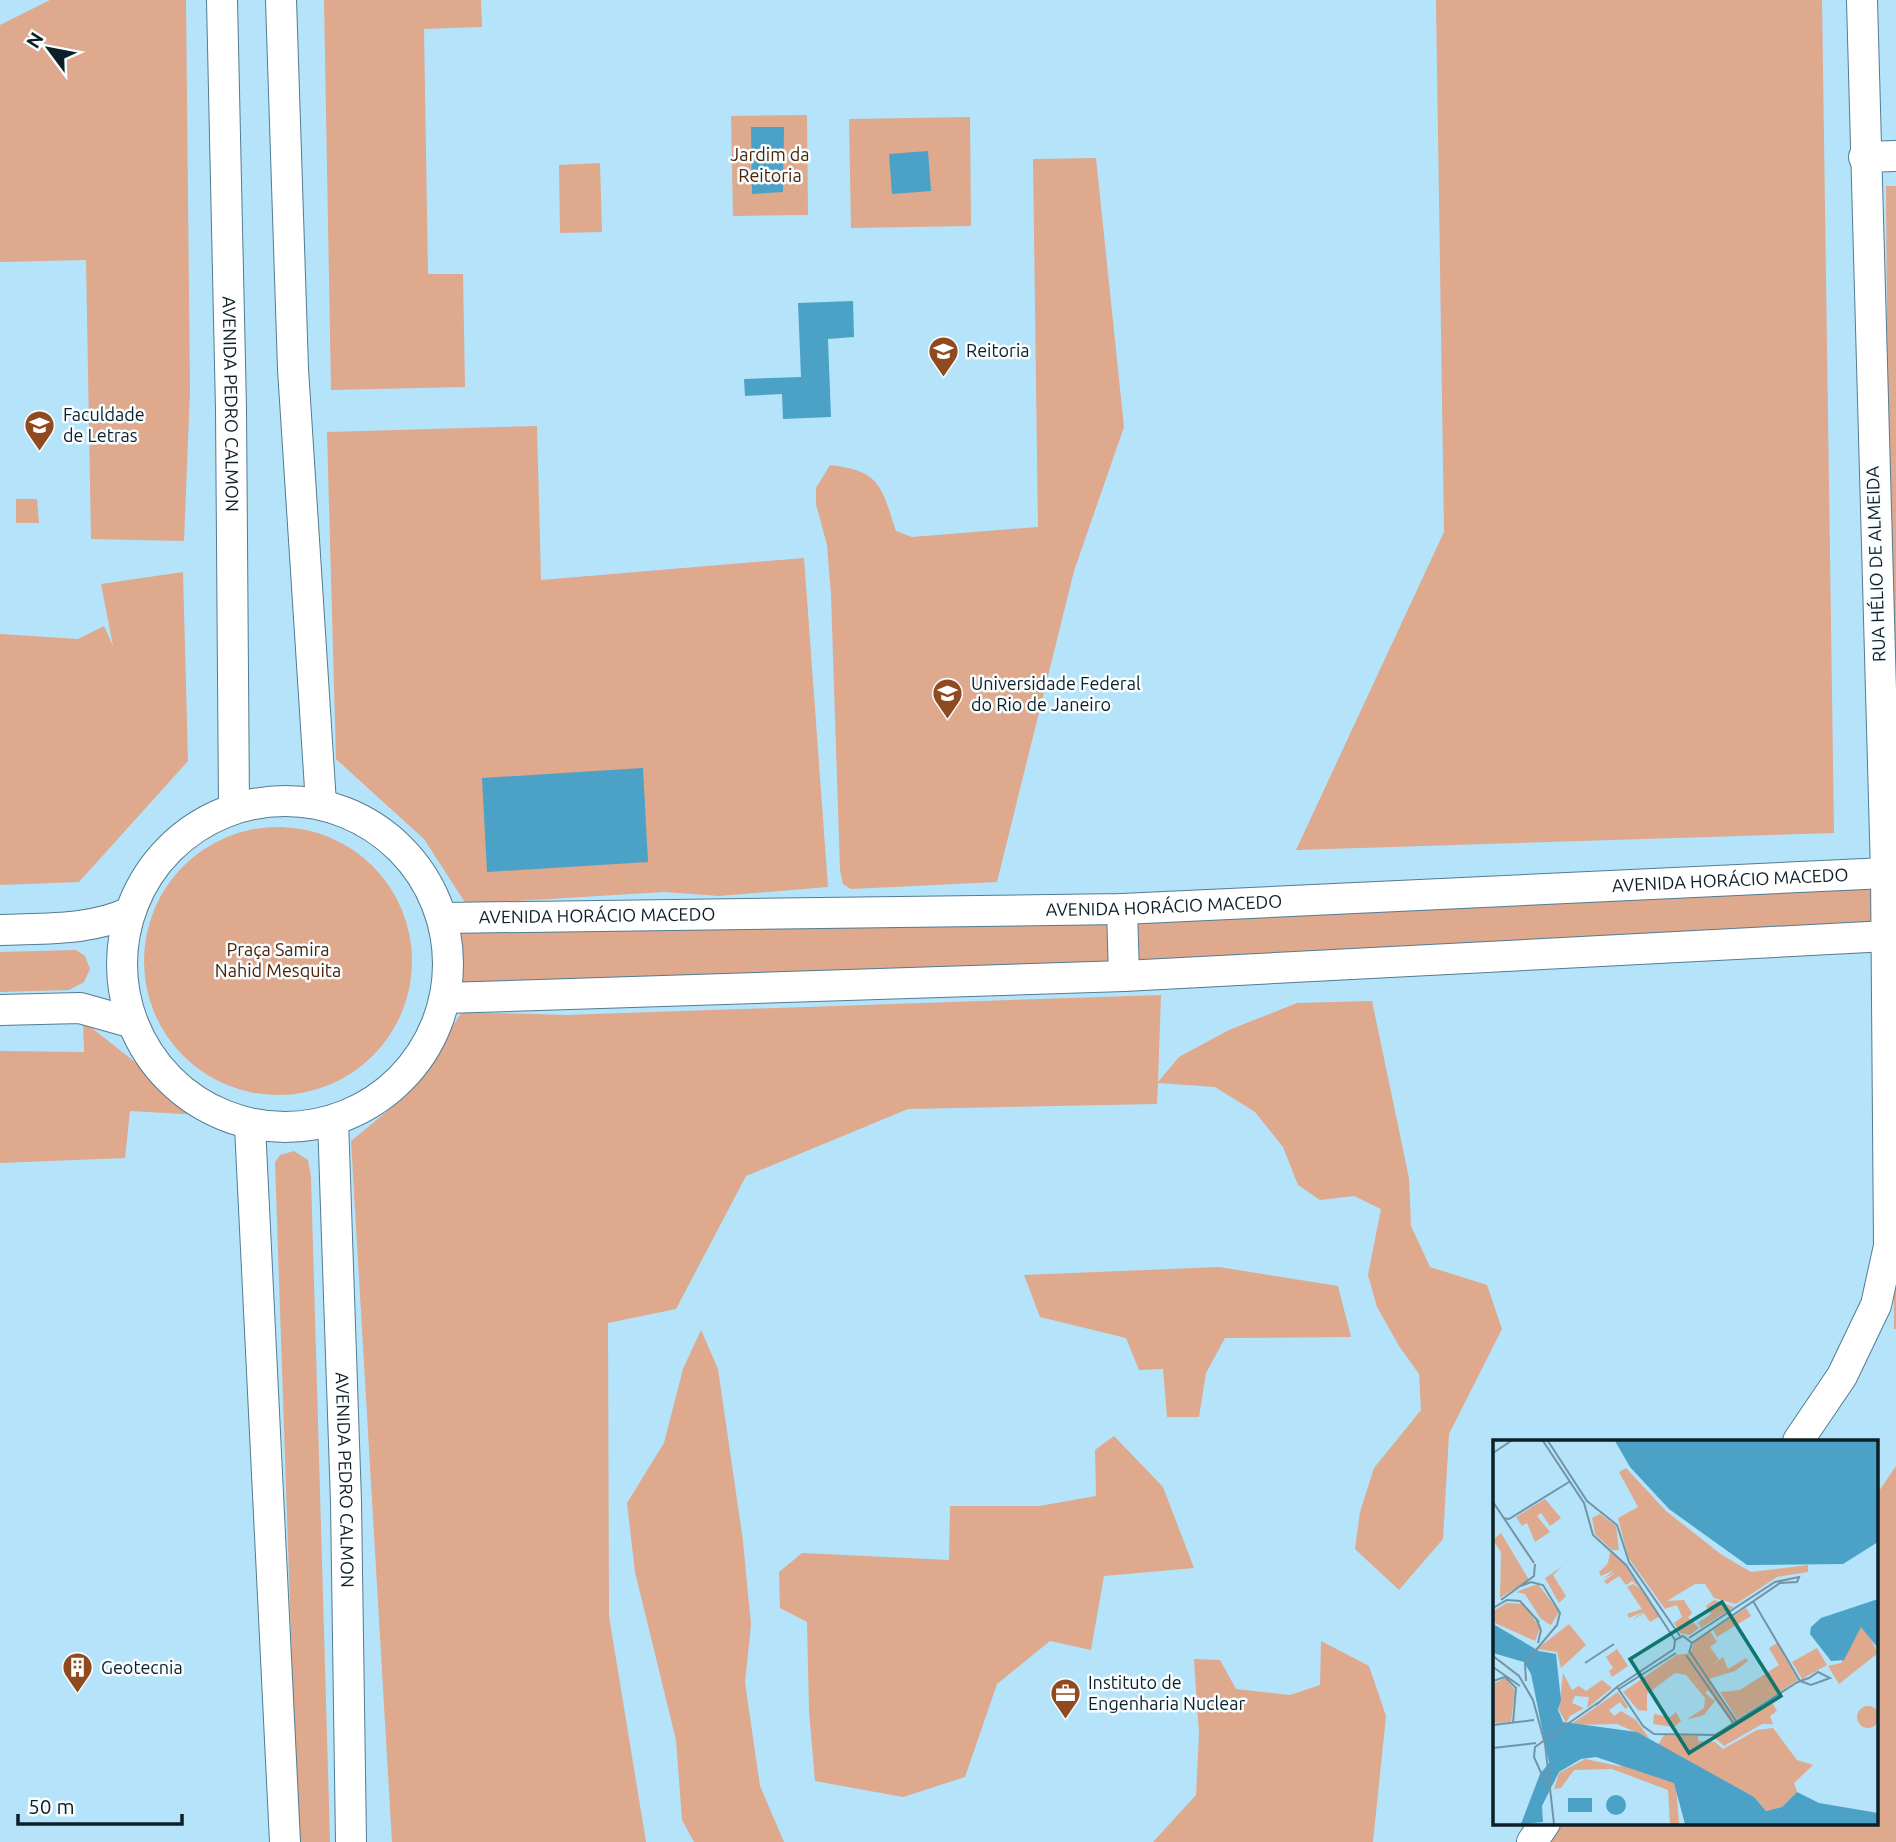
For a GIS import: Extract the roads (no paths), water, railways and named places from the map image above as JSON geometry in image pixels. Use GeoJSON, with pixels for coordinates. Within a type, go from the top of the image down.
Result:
{"type":"FeatureCollection","features":[{"type":"Feature","properties":{"kind":"street","name":"AVENIDA PEDRO CALMON"},"geometry":{"type":"LineString","coordinates":[[222,0],[232,408],[234,808]]}},
{"type":"Feature","properties":{"kind":"street"},"geometry":{"type":"LineString","coordinates":[[281,0],[293,369],[321,804]]}},
{"type":"Feature","properties":{"kind":"street","name":"RUA HÉLIO DE ALMEIDA"},"geometry":{"type":"LineString","coordinates":[[1799,1440],[1842,1376],[1876,1305],[1889,1245],[1886,873],[1861,0]]}},
{"type":"Feature","properties":{"kind":"street"},"geometry":{"type":"LineString","coordinates":[[1864,157],[1896,156]]}},
{"type":"Feature","properties":{"kind":"street"},"geometry":{"type":"LineString","coordinates":[[277,800],[321,804],[362,819],[398,844],[425,878],[443,918],[449,958],[445,998],[430,1039],[405,1074],[372,1102],[333,1120],[298,1127],[250,1126],[218,1114],[179,1089],[149,1055],[130,1022],[121,962],[130,912],[153,867],[189,831],[234,808],[277,800]]}},
{"type":"Feature","properties":{"kind":"street","name":"AVENIDA HORÁCIO MACEDO"},"geometry":{"type":"LineString","coordinates":[[443,918],[1122,909],[1886,873]]}},
{"type":"Feature","properties":{"kind":"street"},"geometry":{"type":"LineString","coordinates":[[1122,909],[1124,975]]}},
{"type":"Feature","properties":{"kind":"street"},"geometry":{"type":"LineString","coordinates":[[0,930],[86,927],[108,922],[130,912]]}},
{"type":"Feature","properties":{"kind":"street"},"geometry":{"type":"LineString","coordinates":[[445,998],[1124,975],[1887,936]]}},
{"type":"Feature","properties":{"kind":"street"},"geometry":{"type":"LineString","coordinates":[[0,1010],[80,1008],[130,1022]]}},
{"type":"Feature","properties":{"kind":"street","name":"AVENIDA PEDRO CALMON"},"geometry":{"type":"LineString","coordinates":[[333,1120],[346,1502],[351,1842]]}},
{"type":"Feature","properties":{"kind":"street"},"geometry":{"type":"LineString","coordinates":[[250,1126],[285,1842]]}},
{"type":"Feature","properties":{"kind":"street"},"geometry":{"type":"LineString","coordinates":[[1532,1842],[1544,1825]]}},
{"type":"Feature","properties":{"kind":"water"},"geometry":{"type":"Polygon","coordinates":[[[751,127],[784,127],[783,192],[752,194],[751,127]]]}},
{"type":"Feature","properties":{"kind":"water"},"geometry":{"type":"Polygon","coordinates":[[[928,151],[931,191],[892,194],[889,154],[928,151]]]}},
{"type":"Feature","properties":{"kind":"water"},"geometry":{"type":"Polygon","coordinates":[[[853,301],[854,337],[828,339],[831,417],[783,419],[782,394],[745,396],[744,379],[801,377],[798,303],[853,301]]]}},
{"type":"Feature","properties":{"kind":"water"},"geometry":{"type":"Polygon","coordinates":[[[643,768],[648,862],[487,872],[482,778],[643,768]]]}},
{"type":"Feature","properties":{"kind":"place","name":"Reitoria"},"geometry":{"type":"Point","coordinates":[943,378]}},
{"type":"Feature","properties":{"kind":"place","name":"Faculdade de Letras"},"geometry":{"type":"Point","coordinates":[40,452]}},
{"type":"Feature","properties":{"kind":"place","name":"Universidade Federal do Rio de Janeiro"},"geometry":{"type":"Point","coordinates":[948,721]}},
{"type":"Feature","properties":{"kind":"place","name":"Geotecnia"},"geometry":{"type":"Point","coordinates":[78,1695]}},
{"type":"Feature","properties":{"kind":"place","name":"Instituto de Engenharia Nuclear"},"geometry":{"type":"Point","coordinates":[1065,1720]}},
{"type":"Feature","properties":{"kind":"park label","name":"Jardim da Reitoria"},"geometry":{"type":"Point","coordinates":[770,165]}},
{"type":"Feature","properties":{"kind":"park label","name":"Praça Samira Nahid Mesquita"},"geometry":{"type":"Point","coordinates":[278,960]}}]}
